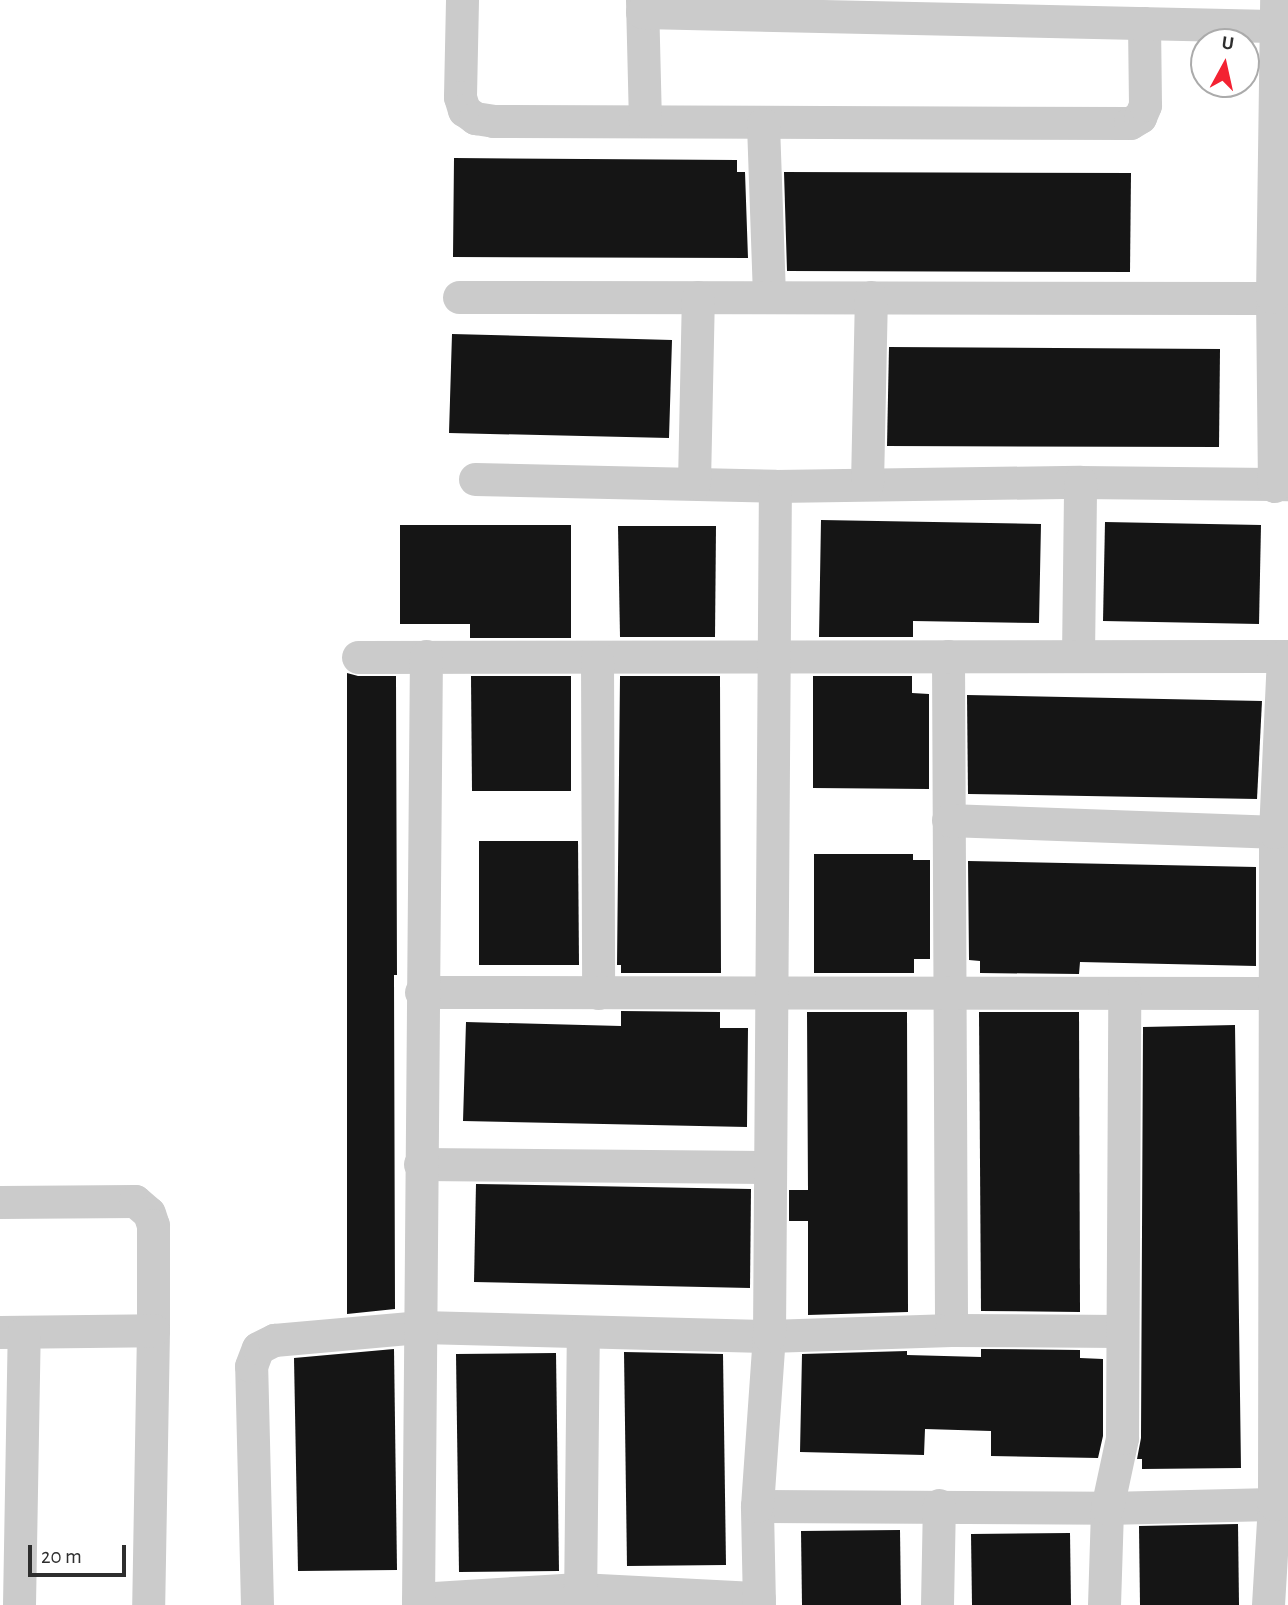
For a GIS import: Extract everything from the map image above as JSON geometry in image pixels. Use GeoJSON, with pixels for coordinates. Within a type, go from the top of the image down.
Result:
{"type":"FeatureCollection","features":[{"type":"Feature","properties":{"kind":"street"},"geometry":{"type":"LineString","coordinates":[[462,0],[460,97],[464,110],[475,118],[493,121],[763,124],[1130,123],[1140,117],[1145,105],[1144,23]]}},
{"type":"Feature","properties":{"kind":"street"},"geometry":{"type":"LineString","coordinates":[[475,479],[775,486],[1080,482],[1281,485],[1276,13],[1144,23],[642,6],[645,121]]}},
{"type":"Feature","properties":{"kind":"street"},"geometry":{"type":"LineString","coordinates":[[763,124],[769,298]]}},
{"type":"Feature","properties":{"kind":"street"},"geometry":{"type":"LineString","coordinates":[[694,483],[698,297]]}},
{"type":"Feature","properties":{"kind":"street"},"geometry":{"type":"LineString","coordinates":[[459,298],[1280,297]]}},
{"type":"Feature","properties":{"kind":"street"},"geometry":{"type":"LineString","coordinates":[[867,484],[871,298]]}},
{"type":"Feature","properties":{"kind":"street"},"geometry":{"type":"LineString","coordinates":[[1077,656],[1080,482]]}},
{"type":"Feature","properties":{"kind":"street"},"geometry":{"type":"LineString","coordinates":[[426,656],[421,992],[418,1602],[580,1597],[759,1601],[757,1506],[769,1336],[775,486]]}},
{"type":"Feature","properties":{"kind":"street"},"geometry":{"type":"LineString","coordinates":[[948,656],[951,1330]]}},
{"type":"Feature","properties":{"kind":"street"},"geometry":{"type":"LineString","coordinates":[[358,657],[1285,656],[1275,832],[1274,1504],[1268,1605]]}},
{"type":"Feature","properties":{"kind":"street"},"geometry":{"type":"LineString","coordinates":[[597,657],[598,993]]}},
{"type":"Feature","properties":{"kind":"street"},"geometry":{"type":"LineString","coordinates":[[948,820],[1275,832]]}},
{"type":"Feature","properties":{"kind":"street"},"geometry":{"type":"LineString","coordinates":[[421,992],[1276,993]]}},
{"type":"Feature","properties":{"kind":"street"},"geometry":{"type":"LineString","coordinates":[[1104,1605],[1107,1508],[1122,1438],[1124,993]]}},
{"type":"Feature","properties":{"kind":"street"},"geometry":{"type":"LineString","coordinates":[[420,1164],[769,1167]]}},
{"type":"Feature","properties":{"kind":"street"},"geometry":{"type":"LineString","coordinates":[[0,1202],[135,1200],[149,1213],[153,1225],[153,1330],[148,1605]]}},
{"type":"Feature","properties":{"kind":"street"},"geometry":{"type":"LineString","coordinates":[[257,1605],[251,1366],[258,1348],[274,1340],[421,1327],[769,1336],[951,1330],[1121,1331]]}},
{"type":"Feature","properties":{"kind":"street"},"geometry":{"type":"LineString","coordinates":[[19,1605],[12,1332],[153,1330]]}},
{"type":"Feature","properties":{"kind":"street"},"geometry":{"type":"LineString","coordinates":[[580,1597],[583,1332]]}},
{"type":"Feature","properties":{"kind":"street"},"geometry":{"type":"LineString","coordinates":[[757,1506],[1107,1508],[1274,1504]]}},
{"type":"Feature","properties":{"kind":"street"},"geometry":{"type":"LineString","coordinates":[[937,1605],[939,1505]]}},
{"type":"Feature","properties":{"kind":"building"},"geometry":{"type":"Polygon","coordinates":[[[454,158],[737,160],[737,172],[745,172],[748,258],[453,257],[454,158]]]}},
{"type":"Feature","properties":{"kind":"building"},"geometry":{"type":"Polygon","coordinates":[[[784,172],[1131,173],[1130,272],[787,271],[784,172]]]}},
{"type":"Feature","properties":{"kind":"building"},"geometry":{"type":"Polygon","coordinates":[[[452,334],[672,340],[669,438],[449,433],[452,334]]]}},
{"type":"Feature","properties":{"kind":"building"},"geometry":{"type":"Polygon","coordinates":[[[889,347],[1220,349],[1219,447],[887,446],[889,347]]]}},
{"type":"Feature","properties":{"kind":"building"},"geometry":{"type":"Polygon","coordinates":[[[821,520],[1041,524],[1039,623],[913,621],[913,637],[819,637],[821,520]]]}},
{"type":"Feature","properties":{"kind":"building"},"geometry":{"type":"Polygon","coordinates":[[[1105,522],[1261,525],[1259,624],[1103,621],[1105,522]]]}},
{"type":"Feature","properties":{"kind":"building"},"geometry":{"type":"Polygon","coordinates":[[[400,525],[571,525],[571,638],[470,638],[470,624],[400,624],[400,525]]]}},
{"type":"Feature","properties":{"kind":"building"},"geometry":{"type":"Polygon","coordinates":[[[618,526],[716,526],[715,637],[620,637],[618,526]]]}},
{"type":"Feature","properties":{"kind":"building"},"geometry":{"type":"Polygon","coordinates":[[[347,673],[358,676],[396,676],[397,975],[394,975],[395,1309],[347,1314],[347,673]]]}},
{"type":"Feature","properties":{"kind":"building"},"geometry":{"type":"Polygon","coordinates":[[[471,676],[571,676],[571,791],[472,791],[471,676]]]}},
{"type":"Feature","properties":{"kind":"building"},"geometry":{"type":"Polygon","coordinates":[[[620,676],[720,676],[721,973],[621,973],[621,965],[617,965],[620,676]]]}},
{"type":"Feature","properties":{"kind":"building"},"geometry":{"type":"Polygon","coordinates":[[[813,676],[912,676],[912,693],[929,694],[929,789],[813,788],[813,676]]]}},
{"type":"Feature","properties":{"kind":"building"},"geometry":{"type":"Polygon","coordinates":[[[967,695],[1262,701],[1257,799],[968,794],[967,695]]]}},
{"type":"Feature","properties":{"kind":"building"},"geometry":{"type":"Polygon","coordinates":[[[479,841],[578,841],[579,965],[479,965],[479,841]]]}},
{"type":"Feature","properties":{"kind":"building"},"geometry":{"type":"Polygon","coordinates":[[[814,854],[913,854],[913,860],[930,860],[930,959],[914,959],[914,973],[814,973],[814,854]]]}},
{"type":"Feature","properties":{"kind":"building"},"geometry":{"type":"Polygon","coordinates":[[[968,861],[1256,867],[1256,966],[1080,962],[1079,974],[980,973],[980,961],[969,960],[968,861]]]}},
{"type":"Feature","properties":{"kind":"building"},"geometry":{"type":"Polygon","coordinates":[[[621,1011],[720,1012],[720,1028],[748,1028],[747,1127],[463,1121],[466,1022],[621,1026],[621,1011]]]}},
{"type":"Feature","properties":{"kind":"building"},"geometry":{"type":"Polygon","coordinates":[[[807,1012],[907,1012],[908,1312],[808,1315],[808,1221],[789,1221],[789,1190],[808,1190],[807,1012]]]}},
{"type":"Feature","properties":{"kind":"building"},"geometry":{"type":"Polygon","coordinates":[[[979,1012],[1079,1012],[1080,1312],[981,1311],[979,1012]]]}},
{"type":"Feature","properties":{"kind":"building"},"geometry":{"type":"Polygon","coordinates":[[[1235,1025],[1241,1468],[1142,1469],[1142,1459],[1137,1459],[1141,1438],[1143,1027],[1235,1025]]]}},
{"type":"Feature","properties":{"kind":"building"},"geometry":{"type":"Polygon","coordinates":[[[476,1184],[751,1189],[750,1288],[474,1282],[476,1184]]]}},
{"type":"Feature","properties":{"kind":"building"},"geometry":{"type":"Polygon","coordinates":[[[394,1349],[397,1570],[298,1571],[294,1358],[394,1349]]]}},
{"type":"Feature","properties":{"kind":"building"},"geometry":{"type":"Polygon","coordinates":[[[981,1349],[1080,1350],[1080,1358],[1103,1359],[1103,1436],[1098,1458],[991,1456],[991,1431],[925,1429],[924,1455],[800,1452],[802,1354],[907,1351],[907,1355],[981,1357],[981,1349]]]}},
{"type":"Feature","properties":{"kind":"building"},"geometry":{"type":"Polygon","coordinates":[[[624,1352],[723,1354],[726,1565],[627,1566],[624,1352]]]}},
{"type":"Feature","properties":{"kind":"building"},"geometry":{"type":"Polygon","coordinates":[[[556,1353],[559,1571],[459,1572],[456,1354],[556,1353]]]}},
{"type":"Feature","properties":{"kind":"building"},"geometry":{"type":"Polygon","coordinates":[[[1238,1524],[1239,1605],[1140,1605],[1139,1526],[1238,1524]]]}},
{"type":"Feature","properties":{"kind":"building"},"geometry":{"type":"Polygon","coordinates":[[[900,1530],[901,1605],[802,1605],[801,1531],[900,1530]]]}},
{"type":"Feature","properties":{"kind":"building"},"geometry":{"type":"Polygon","coordinates":[[[1070,1533],[1071,1605],[972,1605],[971,1534],[1070,1533]]]}}]}
